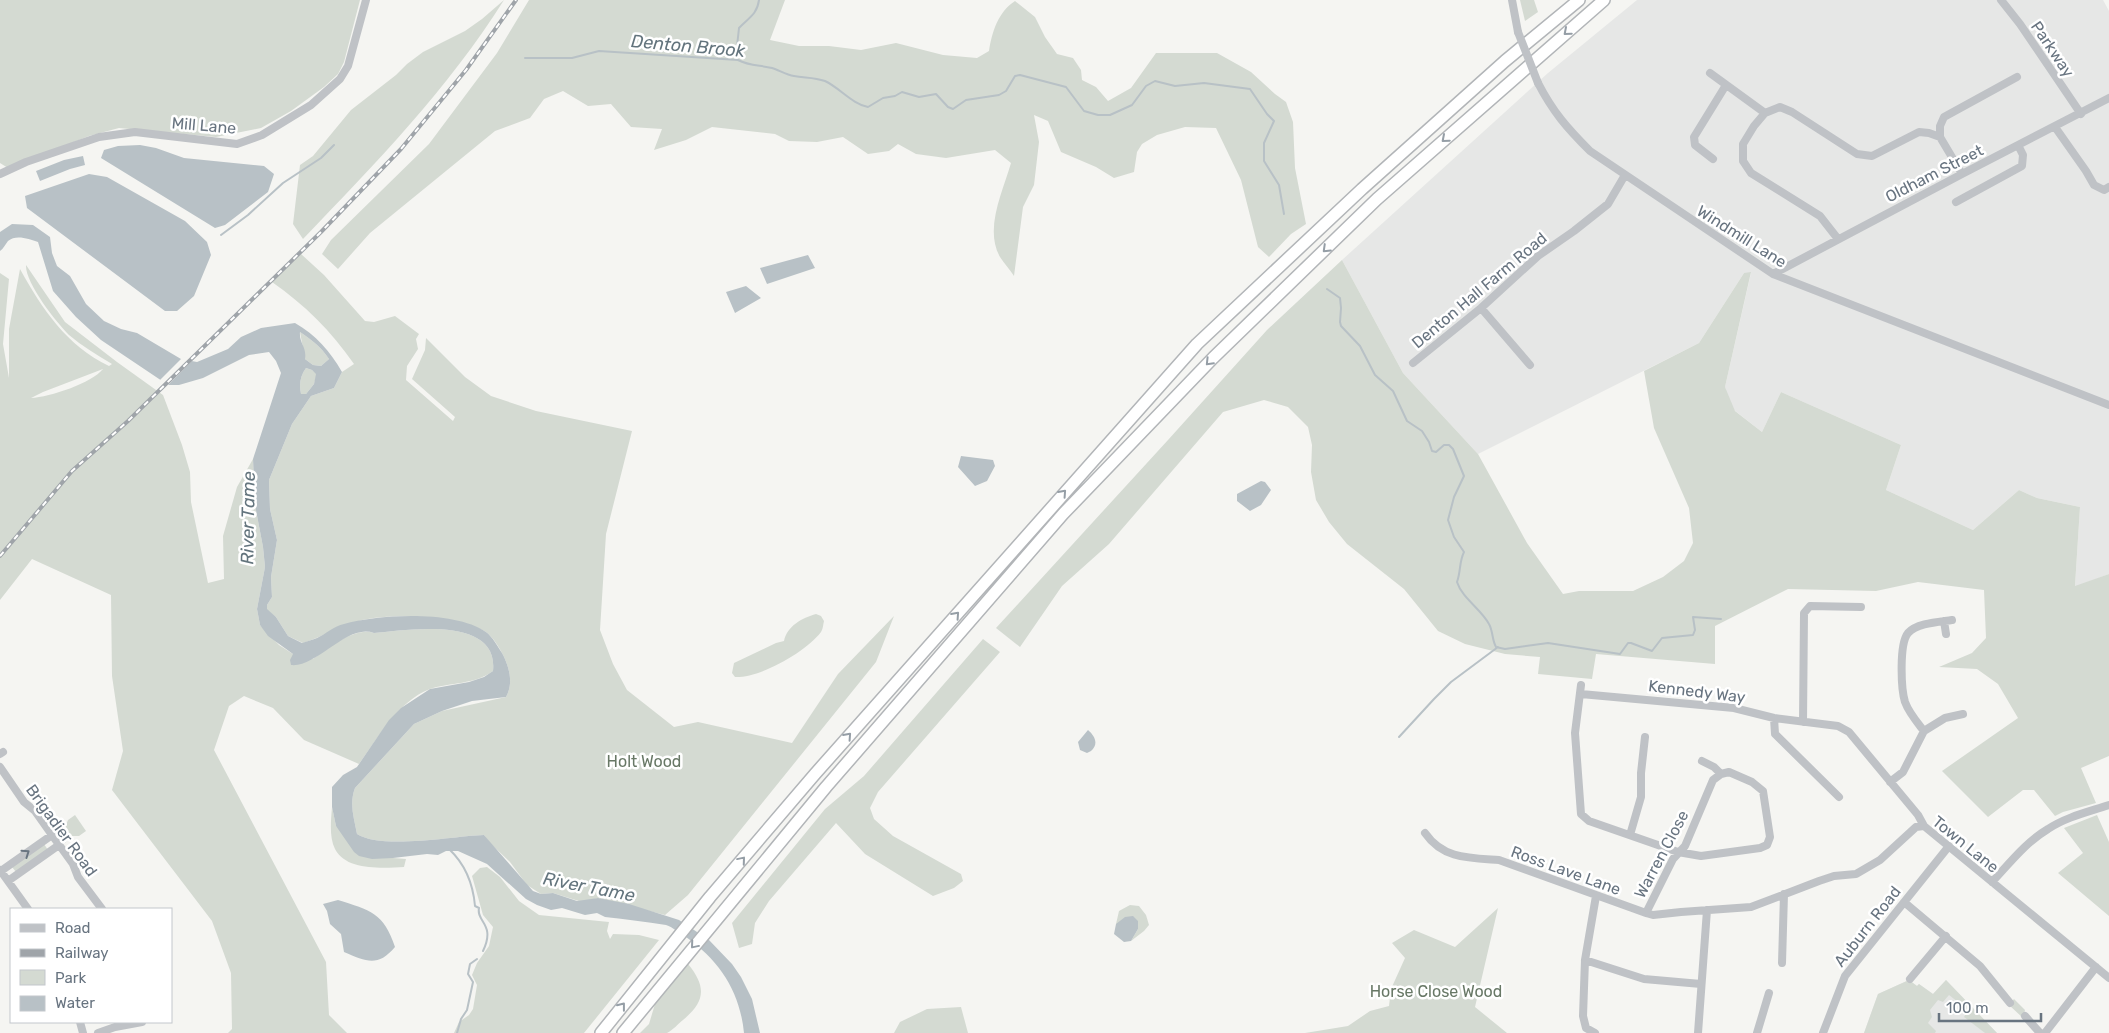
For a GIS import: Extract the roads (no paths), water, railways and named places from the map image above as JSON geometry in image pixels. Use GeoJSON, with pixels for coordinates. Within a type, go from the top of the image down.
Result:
{"type":"FeatureCollection","features":[{"type":"Feature","properties":{"kind":"highway"},"geometry":{"type":"LineString","coordinates":[[601,1033],[710,897],[815,774],[1197,344],[1362,189],[1505,61],[1579,0]]}},
{"type":"Feature","properties":{"kind":"highway"},"geometry":{"type":"LineString","coordinates":[[623,1033],[826,787],[1063,514],[1213,358],[1377,199],[1604,0]]}},
{"type":"Feature","properties":{"kind":"street","name":"Mill Lane"},"geometry":{"type":"LineString","coordinates":[[2,172],[98,137],[117,134],[135,132],[237,144],[262,135],[311,105],[340,79],[348,66],[366,0]]}},
{"type":"Feature","properties":{"kind":"street","name":"Windmill Lane"},"geometry":{"type":"LineString","coordinates":[[1512,0],[1518,32],[1549,106],[1566,127],[1590,151],[1624,174],[1773,274],[2108,403]]}},
{"type":"Feature","properties":{"kind":"street","name":"Parkway"},"geometry":{"type":"LineString","coordinates":[[2001,0],[2020,24],[2081,114]]}},
{"type":"Feature","properties":{"kind":"street"},"geometry":{"type":"LineString","coordinates":[[1710,73],[1766,113]]}},
{"type":"Feature","properties":{"kind":"street"},"geometry":{"type":"LineString","coordinates":[[1962,174],[1940,137],[1940,126],[1944,117],[2017,78]]}},
{"type":"Feature","properties":{"kind":"street"},"geometry":{"type":"LineString","coordinates":[[1713,159],[1695,145],[1694,137],[1726,85]]}},
{"type":"Feature","properties":{"kind":"street","name":"Oldham Street"},"geometry":{"type":"LineString","coordinates":[[1773,274],[2109,98]]}},
{"type":"Feature","properties":{"kind":"street"},"geometry":{"type":"LineString","coordinates":[[1838,239],[1820,216],[1751,174],[1743,161],[1743,144],[1754,126],[1766,113],[1780,106],[1858,154],[1872,156],[1920,132],[1940,137]]}},
{"type":"Feature","properties":{"kind":"street"},"geometry":{"type":"LineString","coordinates":[[2055,127],[2094,185],[2104,190],[2109,187]]}},
{"type":"Feature","properties":{"kind":"street"},"geometry":{"type":"LineString","coordinates":[[1956,202],[2022,166],[2023,155],[2018,145]]}},
{"type":"Feature","properties":{"kind":"street","name":"Denton Hall Farm Road"},"geometry":{"type":"LineString","coordinates":[[1413,363],[1481,308],[1538,256],[1608,204],[1624,174]]}},
{"type":"Feature","properties":{"kind":"street"},"geometry":{"type":"LineString","coordinates":[[1481,308],[1530,366]]}},
{"type":"Feature","properties":{"kind":"street"},"geometry":{"type":"LineString","coordinates":[[1803,722],[1804,613],[1810,606],[1861,607]]}},
{"type":"Feature","properties":{"kind":"street"},"geometry":{"type":"LineString","coordinates":[[1924,732],[1905,702],[1902,680],[1903,647],[1908,634],[1919,627],[1948,620],[1946,634]]}},
{"type":"Feature","properties":{"kind":"street"},"geometry":{"type":"LineString","coordinates":[[1582,685],[1575,733],[1581,814],[1589,821],[1678,852],[1701,856],[1760,848],[1767,845],[1770,837],[1763,791],[1752,782],[1729,772],[1720,774],[1714,767],[1702,761]]}},
{"type":"Feature","properties":{"kind":"street","name":"Kennedy Way"},"geometry":{"type":"LineString","coordinates":[[1580,694],[1734,708],[1774,718],[1838,726],[1849,732],[1890,782]]}},
{"type":"Feature","properties":{"kind":"street"},"geometry":{"type":"LineString","coordinates":[[1924,826],[1890,782],[1903,772],[1924,732],[1945,718],[1961,714],[1956,706]]}},
{"type":"Feature","properties":{"kind":"street"},"geometry":{"type":"LineString","coordinates":[[1774,718],[1775,734],[1840,797]]}},
{"type":"Feature","properties":{"kind":"street"},"geometry":{"type":"LineString","coordinates":[[1630,835],[1641,797],[1641,773],[1645,737]]}},
{"type":"Feature","properties":{"kind":"street","name":"Brigadier Road"},"geometry":{"type":"LineString","coordinates":[[0,767],[24,802],[35,811],[73,864],[78,877],[101,908]]}},
{"type":"Feature","properties":{"kind":"street","name":"Warren Close"},"geometry":{"type":"LineString","coordinates":[[1646,913],[1672,859],[1685,846],[1713,780],[1720,774]]}},
{"type":"Feature","properties":{"kind":"street"},"geometry":{"type":"LineString","coordinates":[[1992,882],[2033,840],[2048,829],[2066,819],[2109,805]]}},
{"type":"Feature","properties":{"kind":"street","name":"Town Lane"},"geometry":{"type":"LineString","coordinates":[[1646,913],[1653,915],[1751,906],[1834,876],[1856,874],[1880,860],[1916,826],[1924,826],[2109,978]]}},
{"type":"Feature","properties":{"kind":"street","name":"Ross Lave Lane"},"geometry":{"type":"LineString","coordinates":[[1425,833],[1432,843],[1445,853],[1499,860],[1646,913]]}},
{"type":"Feature","properties":{"kind":"street"},"geometry":{"type":"LineString","coordinates":[[27,908],[0,871],[52,835]]}},
{"type":"Feature","properties":{"kind":"street"},"geometry":{"type":"LineString","coordinates":[[8,881],[59,845]]}},
{"type":"Feature","properties":{"kind":"street","name":"Auburn Road"},"geometry":{"type":"LineString","coordinates":[[1823,1033],[1844,976],[1949,846]]}},
{"type":"Feature","properties":{"kind":"street"},"geometry":{"type":"LineString","coordinates":[[1782,963],[1784,894]]}},
{"type":"Feature","properties":{"kind":"street"},"geometry":{"type":"LineString","coordinates":[[1595,1033],[1586,1028],[1584,1023],[1585,960],[1596,896]]}},
{"type":"Feature","properties":{"kind":"street"},"geometry":{"type":"LineString","coordinates":[[1904,902],[1980,966],[2010,1003]]}},
{"type":"Feature","properties":{"kind":"street"},"geometry":{"type":"LineString","coordinates":[[1698,1033],[1707,910]]}},
{"type":"Feature","properties":{"kind":"street"},"geometry":{"type":"LineString","coordinates":[[1910,979],[1946,936]]}},
{"type":"Feature","properties":{"kind":"street"},"geometry":{"type":"LineString","coordinates":[[1585,960],[1644,979],[1701,984]]}},
{"type":"Feature","properties":{"kind":"street"},"geometry":{"type":"LineString","coordinates":[[2045,1033],[2096,967]]}},
{"type":"Feature","properties":{"kind":"street"},"geometry":{"type":"LineString","coordinates":[[1757,1033],[1769,993]]}},
{"type":"Feature","properties":{"kind":"street"},"geometry":{"type":"LineString","coordinates":[[2025,1016],[2040,1033]]}},
{"type":"Feature","properties":{"kind":"street"},"geometry":{"type":"LineString","coordinates":[[98,1033],[115,1026],[135,1023]]}},
{"type":"Feature","properties":{"kind":"water"},"geometry":{"type":"Polygon","coordinates":[[[140,145],[156,148],[184,158],[264,166],[274,174],[268,192],[225,225],[215,228],[101,158],[104,150],[118,146],[140,145]]]}},
{"type":"Feature","properties":{"kind":"water"},"geometry":{"type":"Polygon","coordinates":[[[83,156],[85,165],[40,181],[36,171],[64,160],[83,156]]]}},
{"type":"Feature","properties":{"kind":"water"},"geometry":{"type":"Polygon","coordinates":[[[89,174],[107,177],[185,221],[207,242],[211,255],[194,296],[177,311],[165,311],[27,208],[25,196],[89,174]]]}},
{"type":"Feature","properties":{"kind":"water"},"geometry":{"type":"Polygon","coordinates":[[[12,224],[33,225],[50,237],[52,253],[57,266],[70,276],[86,304],[104,321],[121,329],[137,333],[181,359],[197,362],[228,349],[241,337],[261,328],[295,323],[322,344],[342,372],[334,388],[311,396],[292,424],[269,480],[270,509],[277,540],[271,577],[272,597],[267,605],[267,609],[276,617],[288,636],[302,643],[317,638],[340,625],[377,618],[417,616],[456,620],[472,625],[490,636],[502,653],[510,675],[510,686],[506,697],[472,701],[442,711],[414,724],[355,788],[352,805],[357,834],[368,839],[400,842],[484,835],[533,891],[541,894],[553,893],[577,901],[598,898],[629,904],[679,920],[709,940],[732,964],[752,999],[760,1033],[744,1033],[742,1018],[733,991],[718,967],[698,946],[669,926],[605,917],[597,913],[585,915],[562,908],[551,910],[526,899],[487,864],[458,851],[446,851],[438,855],[427,854],[372,859],[359,856],[354,852],[336,826],[332,807],[332,787],[343,775],[357,767],[389,720],[401,708],[430,689],[469,682],[484,677],[493,671],[491,653],[482,641],[467,634],[448,630],[364,632],[353,634],[311,660],[291,665],[290,660],[293,654],[268,636],[260,625],[257,609],[265,567],[255,505],[253,459],[281,373],[276,361],[269,352],[249,355],[203,378],[179,385],[168,385],[101,340],[76,317],[53,291],[38,242],[15,238],[8,241],[0,251],[0,232],[12,224]],[[300,332],[305,359],[313,365],[321,366],[329,359],[316,344],[300,332]],[[306,368],[300,381],[301,394],[306,394],[314,384],[316,374],[306,368]]]}},
{"type":"Feature","properties":{"kind":"water"},"geometry":{"type":"Polygon","coordinates":[[[808,255],[815,268],[767,284],[760,268],[808,255]]]}},
{"type":"Feature","properties":{"kind":"water"},"geometry":{"type":"Polygon","coordinates":[[[746,286],[761,298],[735,313],[726,292],[746,286]]]}},
{"type":"Feature","properties":{"kind":"water"},"geometry":{"type":"Polygon","coordinates":[[[961,456],[993,460],[995,466],[987,481],[975,486],[958,467],[961,456]]]}},
{"type":"Feature","properties":{"kind":"water"},"geometry":{"type":"Polygon","coordinates":[[[1261,481],[1265,482],[1271,490],[1261,505],[1250,511],[1237,501],[1237,494],[1261,481]]]}},
{"type":"Feature","properties":{"kind":"water"},"geometry":{"type":"Polygon","coordinates":[[[1088,730],[1094,737],[1095,746],[1087,753],[1080,750],[1078,742],[1088,730]]]}},
{"type":"Feature","properties":{"kind":"water"},"geometry":{"type":"Polygon","coordinates":[[[338,900],[374,914],[386,927],[395,947],[383,958],[372,961],[344,952],[341,934],[330,924],[323,904],[338,900]]]}},
{"type":"Feature","properties":{"kind":"water"},"geometry":{"type":"Polygon","coordinates":[[[1133,916],[1138,921],[1138,929],[1131,941],[1124,942],[1114,934],[1116,924],[1125,917],[1133,916]]]}},
{"type":"Feature","properties":{"kind":"waterway"},"geometry":{"type":"LineString","coordinates":[[737,59],[739,28],[754,13],[759,0]]}},
{"type":"Feature","properties":{"kind":"waterway","name":"Denton Brook"},"geometry":{"type":"LineString","coordinates":[[525,58],[572,58],[599,51],[738,60],[772,68],[791,75],[825,81],[857,103],[868,107],[883,98],[895,96],[902,92],[919,97],[936,94],[948,107],[953,109],[966,100],[999,95],[1006,91],[1015,76],[1020,75],[1066,87],[1084,111],[1098,115],[1110,115],[1132,105],[1146,86],[1155,81],[1175,86],[1204,83],[1250,89],[1274,121],[1264,143],[1264,161],[1279,185],[1284,214]]}},
{"type":"Feature","properties":{"kind":"waterway"},"geometry":{"type":"LineString","coordinates":[[221,235],[248,215],[283,183],[321,158],[334,145]]}},
{"type":"Feature","properties":{"kind":"waterway","name":"Denton Brook"},"geometry":{"type":"LineString","coordinates":[[1327,289],[1340,298],[1341,326],[1360,346],[1375,375],[1393,391],[1407,421],[1422,431],[1432,451],[1436,452],[1444,445],[1449,445],[1453,449],[1464,476],[1454,497],[1448,520],[1454,537],[1464,552],[1457,582],[1459,588],[1486,619],[1496,647],[1505,649],[1548,643],[1620,654],[1628,643],[1631,643],[1652,651],[1662,638],[1693,635],[1695,630],[1693,617],[1721,619]]}},
{"type":"Feature","properties":{"kind":"waterway"},"geometry":{"type":"LineString","coordinates":[[1399,737],[1451,682],[1498,647]]}},
{"type":"Feature","properties":{"kind":"waterway"},"geometry":{"type":"LineString","coordinates":[[449,849],[460,861],[467,874],[475,906],[479,908],[480,917],[487,929],[483,951]]}},
{"type":"Feature","properties":{"kind":"waterway"},"geometry":{"type":"LineString","coordinates":[[457,1033],[461,1019],[467,1010],[473,982],[468,974],[470,964],[477,959]]}},
{"type":"Feature","properties":{"kind":"railway"},"geometry":{"type":"LineString","coordinates":[[0,556],[72,471],[128,421],[321,232],[401,149],[466,70],[516,0]]}},
{"type":"Feature","properties":{"kind":"water label","name":"River Tame"},"geometry":{"type":"Point","coordinates":[248,518]}},
{"type":"Feature","properties":{"kind":"water label","name":"River Tame"},"geometry":{"type":"Point","coordinates":[589,887]}},
{"type":"Feature","properties":{"kind":"park label","name":"Holt Wood"},"geometry":{"type":"Point","coordinates":[644,761]}},
{"type":"Feature","properties":{"kind":"park label","name":"Horse Close Wood"},"geometry":{"type":"Point","coordinates":[1436,991]}}]}
